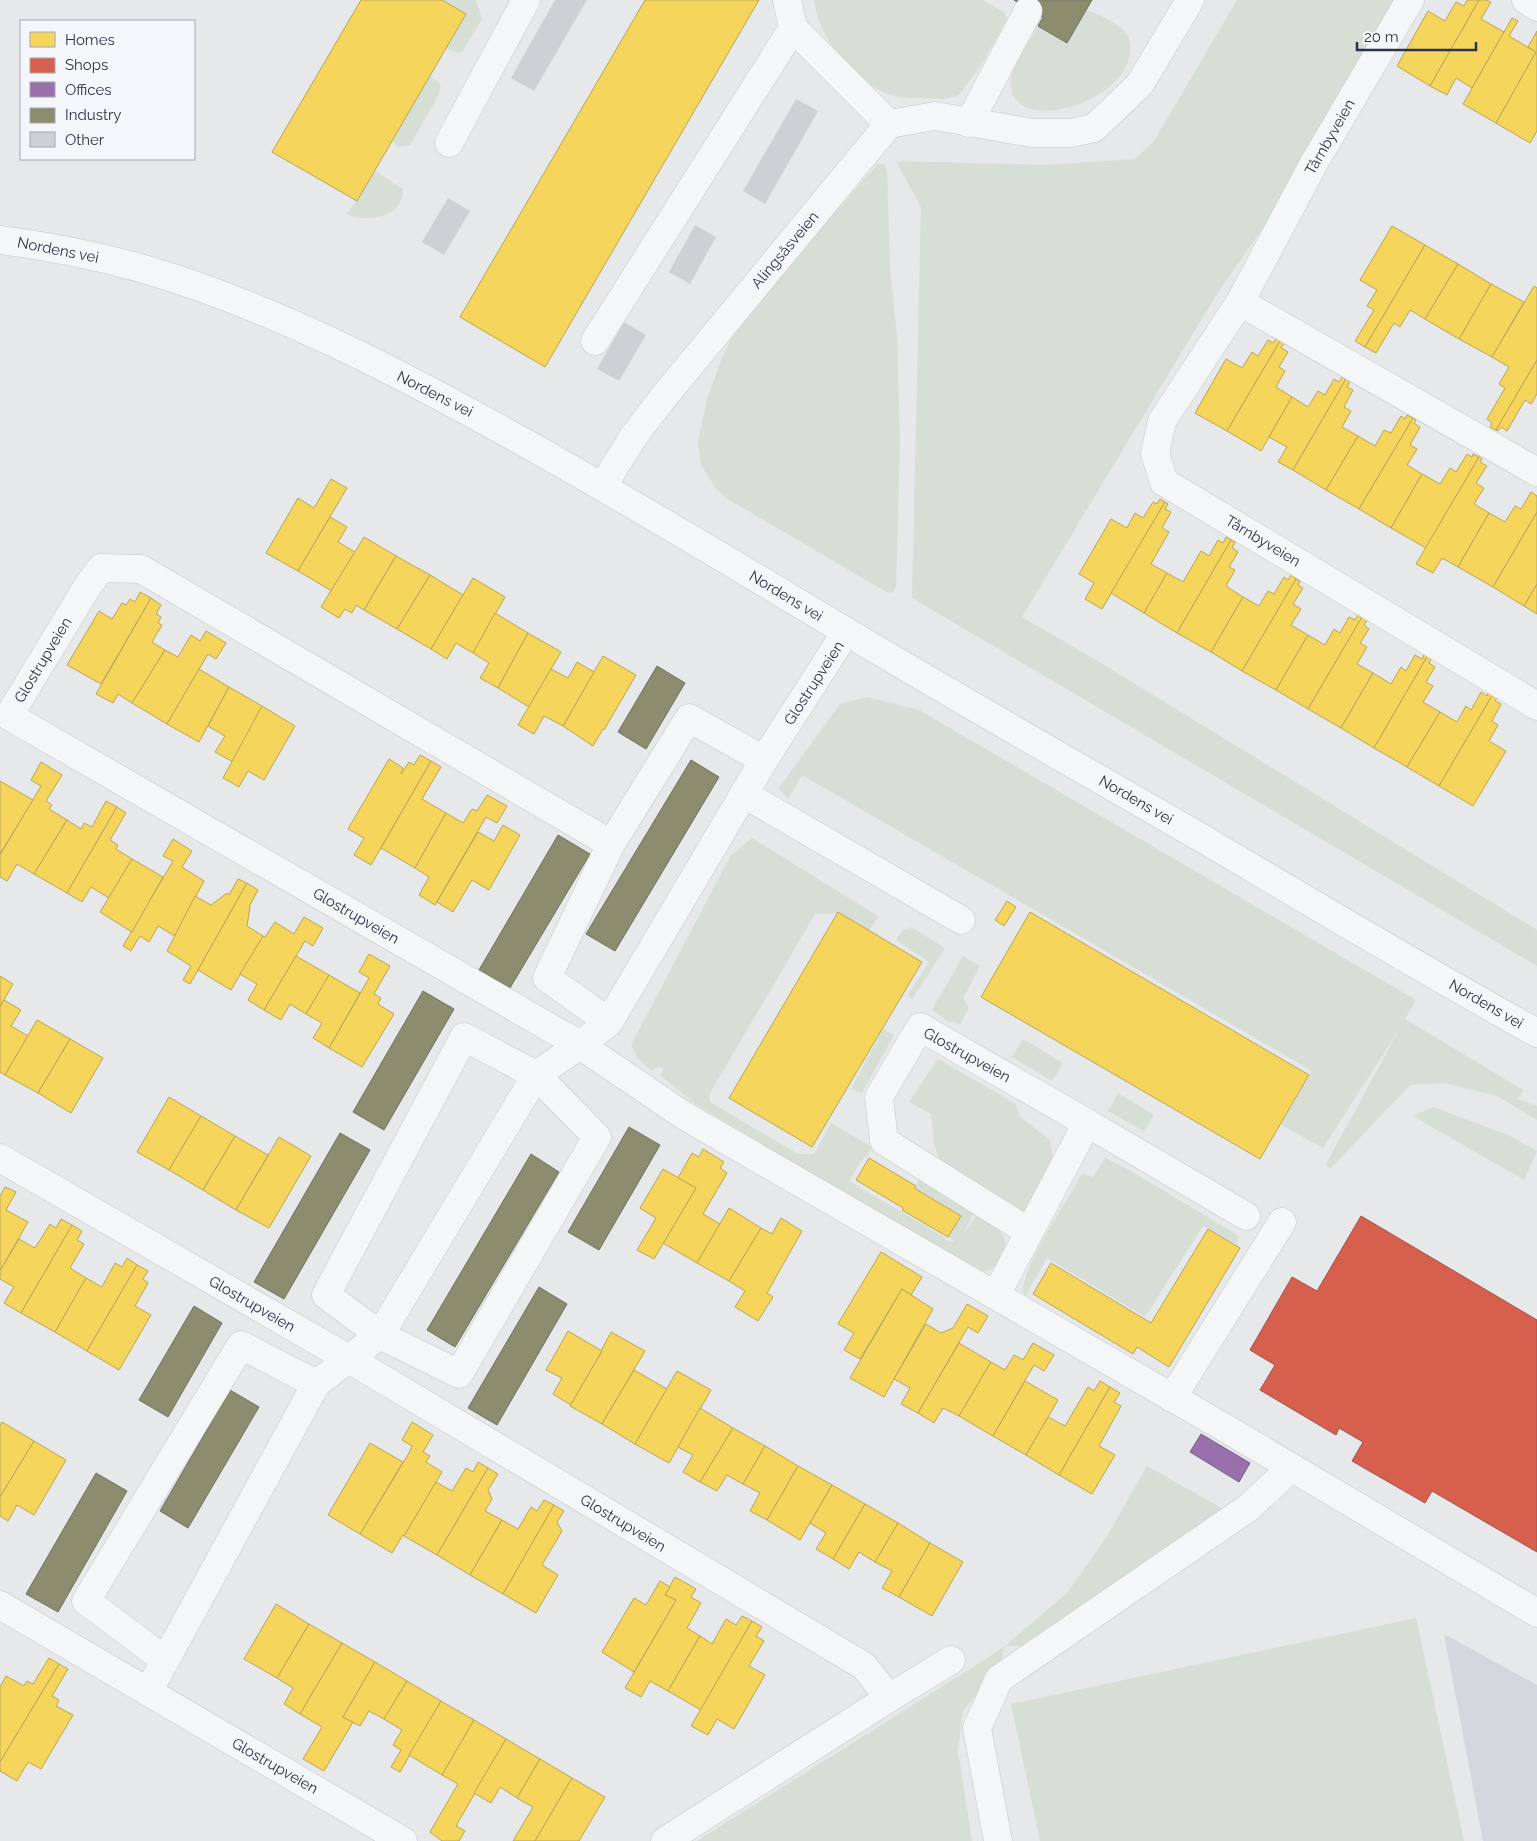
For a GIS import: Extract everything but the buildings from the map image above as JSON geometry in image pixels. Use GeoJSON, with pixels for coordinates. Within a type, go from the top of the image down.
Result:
{"type":"FeatureCollection","features":[{"type":"Feature","properties":{"kind":"street"},"geometry":{"type":"LineString","coordinates":[[449,143],[526,0]]}},
{"type":"Feature","properties":{"kind":"street"},"geometry":{"type":"LineString","coordinates":[[787,0],[793,28],[889,124],[935,116],[1032,133],[1071,133],[1094,128],[1140,84],[1190,0]]}},
{"type":"Feature","properties":{"kind":"street","name":"Tårnbyveien"},"geometry":{"type":"LineString","coordinates":[[1410,0],[1314,163],[1240,302],[1162,421],[1155,452],[1164,482],[1537,706]]}},
{"type":"Feature","properties":{"kind":"street"},"geometry":{"type":"LineString","coordinates":[[1526,0],[1537,7]]}},
{"type":"Feature","properties":{"kind":"street"},"geometry":{"type":"LineString","coordinates":[[969,123],[1028,11]]}},
{"type":"Feature","properties":{"kind":"street"},"geometry":{"type":"LineString","coordinates":[[595,342],[793,28]]}},
{"type":"Feature","properties":{"kind":"street","name":"Alingsåsveien"},"geometry":{"type":"LineString","coordinates":[[603,486],[634,437],[662,399],[889,124]]}},
{"type":"Feature","properties":{"kind":"street","name":"Nordens vei"},"geometry":{"type":"LineString","coordinates":[[0,240],[38,245],[93,256],[200,288],[254,308],[401,376],[603,486],[846,632],[1537,1033]]}},
{"type":"Feature","properties":{"kind":"street"},"geometry":{"type":"LineString","coordinates":[[1240,302],[1537,472]]}},
{"type":"Feature","properties":{"kind":"street","name":"Glostrupveien"},"geometry":{"type":"LineString","coordinates":[[612,844],[141,569],[101,568],[87,587],[9,716],[580,1046],[684,1115],[996,1295],[1537,1613]]}},
{"type":"Feature","properties":{"kind":"street","name":"Glostrupveien"},"geometry":{"type":"LineString","coordinates":[[148,1692],[316,1384],[380,1335],[536,1075],[580,1046],[609,1022],[764,760],[846,632]]}},
{"type":"Feature","properties":{"kind":"street"},"geometry":{"type":"LineString","coordinates":[[609,1022],[547,978],[612,844],[690,718],[764,760]]}},
{"type":"Feature","properties":{"kind":"street"},"geometry":{"type":"LineString","coordinates":[[744,794],[961,920]]}},
{"type":"Feature","properties":{"kind":"street","name":"Glostrupveien"},"geometry":{"type":"LineString","coordinates":[[1029,1232],[884,1141],[879,1097],[920,1027],[1246,1216]]}},
{"type":"Feature","properties":{"kind":"street"},"geometry":{"type":"LineString","coordinates":[[464,1037],[536,1075],[598,1136],[459,1374],[380,1335],[326,1295],[464,1037]]}},
{"type":"Feature","properties":{"kind":"street"},"geometry":{"type":"LineString","coordinates":[[996,1295],[1087,1123]]}},
{"type":"Feature","properties":{"kind":"street","name":"Glostrupveien"},"geometry":{"type":"LineString","coordinates":[[0,1158],[348,1359],[864,1666],[889,1698]]}},
{"type":"Feature","properties":{"kind":"street"},"geometry":{"type":"LineString","coordinates":[[1172,1398],[1282,1222]]}},
{"type":"Feature","properties":{"kind":"street"},"geometry":{"type":"LineString","coordinates":[[165,1660],[86,1601],[241,1345],[316,1384]]}},
{"type":"Feature","properties":{"kind":"street"},"geometry":{"type":"LineString","coordinates":[[998,1841],[977,1728],[999,1679],[1248,1508],[1291,1468]]}},
{"type":"Feature","properties":{"kind":"street","name":"Glostrupveien"},"geometry":{"type":"LineString","coordinates":[[0,1606],[403,1841]]}},
{"type":"Feature","properties":{"kind":"street"},"geometry":{"type":"LineString","coordinates":[[665,1841],[951,1660]]}},
{"type":"Feature","properties":{"kind":"shaded area"},"geometry":{"type":"Polygon","coordinates":[[[442,0],[476,0],[482,19],[462,52],[457,53],[446,48],[466,14],[442,0]]]}},
{"type":"Feature","properties":{"kind":"shaded area"},"geometry":{"type":"Polygon","coordinates":[[[982,0],[1004,12],[1007,19],[983,62],[959,95],[940,99],[902,97],[891,95],[869,84],[839,55],[819,21],[814,1],[982,0]]]}},
{"type":"Feature","properties":{"kind":"shaded area"},"geometry":{"type":"Polygon","coordinates":[[[1237,0],[1401,0],[1354,96],[1215,297],[1022,617],[1091,657],[1537,930],[1537,966],[912,598],[921,207],[896,161],[1046,165],[1135,159],[1154,141],[1237,0]]]}},
{"type":"Feature","properties":{"kind":"shaded area"},"geometry":{"type":"Polygon","coordinates":[[[1087,10],[1104,17],[1120,27],[1128,36],[1130,56],[1120,76],[1104,91],[1084,102],[1062,109],[1042,111],[1025,106],[1013,95],[1011,77],[1038,26],[1067,43],[1087,10]]]}},
{"type":"Feature","properties":{"kind":"shaded area"},"geometry":{"type":"Polygon","coordinates":[[[430,76],[441,84],[439,94],[410,145],[398,147],[392,141],[430,76]]]}},
{"type":"Feature","properties":{"kind":"shaded area"},"geometry":{"type":"Polygon","coordinates":[[[878,164],[884,164],[887,170],[890,268],[897,335],[900,443],[896,587],[893,592],[888,593],[726,498],[715,487],[701,464],[698,442],[707,399],[731,339],[762,296],[878,164]]]}},
{"type":"Feature","properties":{"kind":"shaded area"},"geometry":{"type":"Polygon","coordinates":[[[375,171],[403,189],[402,198],[398,206],[374,218],[355,217],[347,214],[375,171]]]}},
{"type":"Feature","properties":{"kind":"shaded area"},"geometry":{"type":"Polygon","coordinates":[[[867,697],[919,710],[1416,1000],[1405,1019],[1523,1090],[1518,1099],[1537,1106],[1537,1120],[1497,1096],[1444,1083],[1410,1085],[1330,1169],[1326,1164],[1400,1028],[1323,1148],[1281,1125],[1312,1071],[802,775],[788,799],[779,788],[840,704],[867,697]]]}},
{"type":"Feature","properties":{"kind":"shaded area"},"geometry":{"type":"Polygon","coordinates":[[[752,838],[878,916],[869,931],[842,914],[815,914],[709,1095],[710,1102],[798,1154],[814,1154],[831,1123],[872,1147],[849,1181],[944,1237],[945,1240],[956,1242],[948,1237],[961,1216],[914,1188],[920,1179],[975,1212],[961,1237],[976,1216],[998,1229],[1004,1237],[1005,1251],[999,1263],[993,1268],[980,1272],[971,1269],[695,1104],[660,1075],[664,1069],[659,1066],[652,1071],[638,1059],[631,1045],[731,855],[752,838]]]}},
{"type":"Feature","properties":{"kind":"shaded area"},"geometry":{"type":"Polygon","coordinates":[[[911,927],[945,948],[912,999],[907,996],[929,962],[896,940],[902,931],[911,927]]]}},
{"type":"Feature","properties":{"kind":"shaded area"},"geometry":{"type":"Polygon","coordinates":[[[963,956],[980,966],[963,998],[969,1008],[960,1024],[949,1022],[932,1010],[963,956]]]}},
{"type":"Feature","properties":{"kind":"shaded area"},"geometry":{"type":"Polygon","coordinates":[[[883,1029],[894,1035],[862,1093],[851,1089],[883,1029]]]}},
{"type":"Feature","properties":{"kind":"shaded area"},"geometry":{"type":"Polygon","coordinates":[[[1023,1039],[1063,1063],[1052,1081],[1012,1057],[1023,1039]]]}},
{"type":"Feature","properties":{"kind":"shaded area"},"geometry":{"type":"Polygon","coordinates":[[[938,1059],[1016,1104],[1019,1116],[1050,1140],[1054,1164],[1027,1214],[943,1169],[934,1144],[931,1114],[909,1102],[938,1059]]]}},
{"type":"Feature","properties":{"kind":"shaded area"},"geometry":{"type":"Polygon","coordinates":[[[1118,1093],[1154,1115],[1144,1131],[1108,1111],[1118,1093]]]}},
{"type":"Feature","properties":{"kind":"shaded area"},"geometry":{"type":"Polygon","coordinates":[[[1433,1107],[1508,1135],[1537,1151],[1524,1180],[1413,1116],[1433,1107]]]}},
{"type":"Feature","properties":{"kind":"shaded area"},"geometry":{"type":"Polygon","coordinates":[[[1105,1158],[1131,1171],[1239,1236],[1237,1245],[1203,1226],[1145,1317],[1047,1258],[1025,1297],[1023,1293],[1025,1280],[1038,1249],[1082,1174],[1093,1177],[1105,1158]]]}},
{"type":"Feature","properties":{"kind":"shaded area"},"geometry":{"type":"Polygon","coordinates":[[[1147,1466],[1223,1509],[1027,1646],[1005,1646],[1068,1592],[1109,1533],[1147,1466]]]}},
{"type":"Feature","properties":{"kind":"shaded area"},"geometry":{"type":"Polygon","coordinates":[[[1416,1618],[1464,1841],[1040,1841],[1011,1704],[1416,1618]]]}},
{"type":"Feature","properties":{"kind":"shaded area"},"geometry":{"type":"Polygon","coordinates":[[[1444,1634],[1537,1685],[1537,1841],[1483,1841],[1444,1634]]]}},
{"type":"Feature","properties":{"kind":"shaded area"},"geometry":{"type":"Polygon","coordinates":[[[1005,1646],[1000,1665],[963,1711],[958,1751],[972,1841],[697,1841],[984,1660],[1005,1646]]]}}]}
